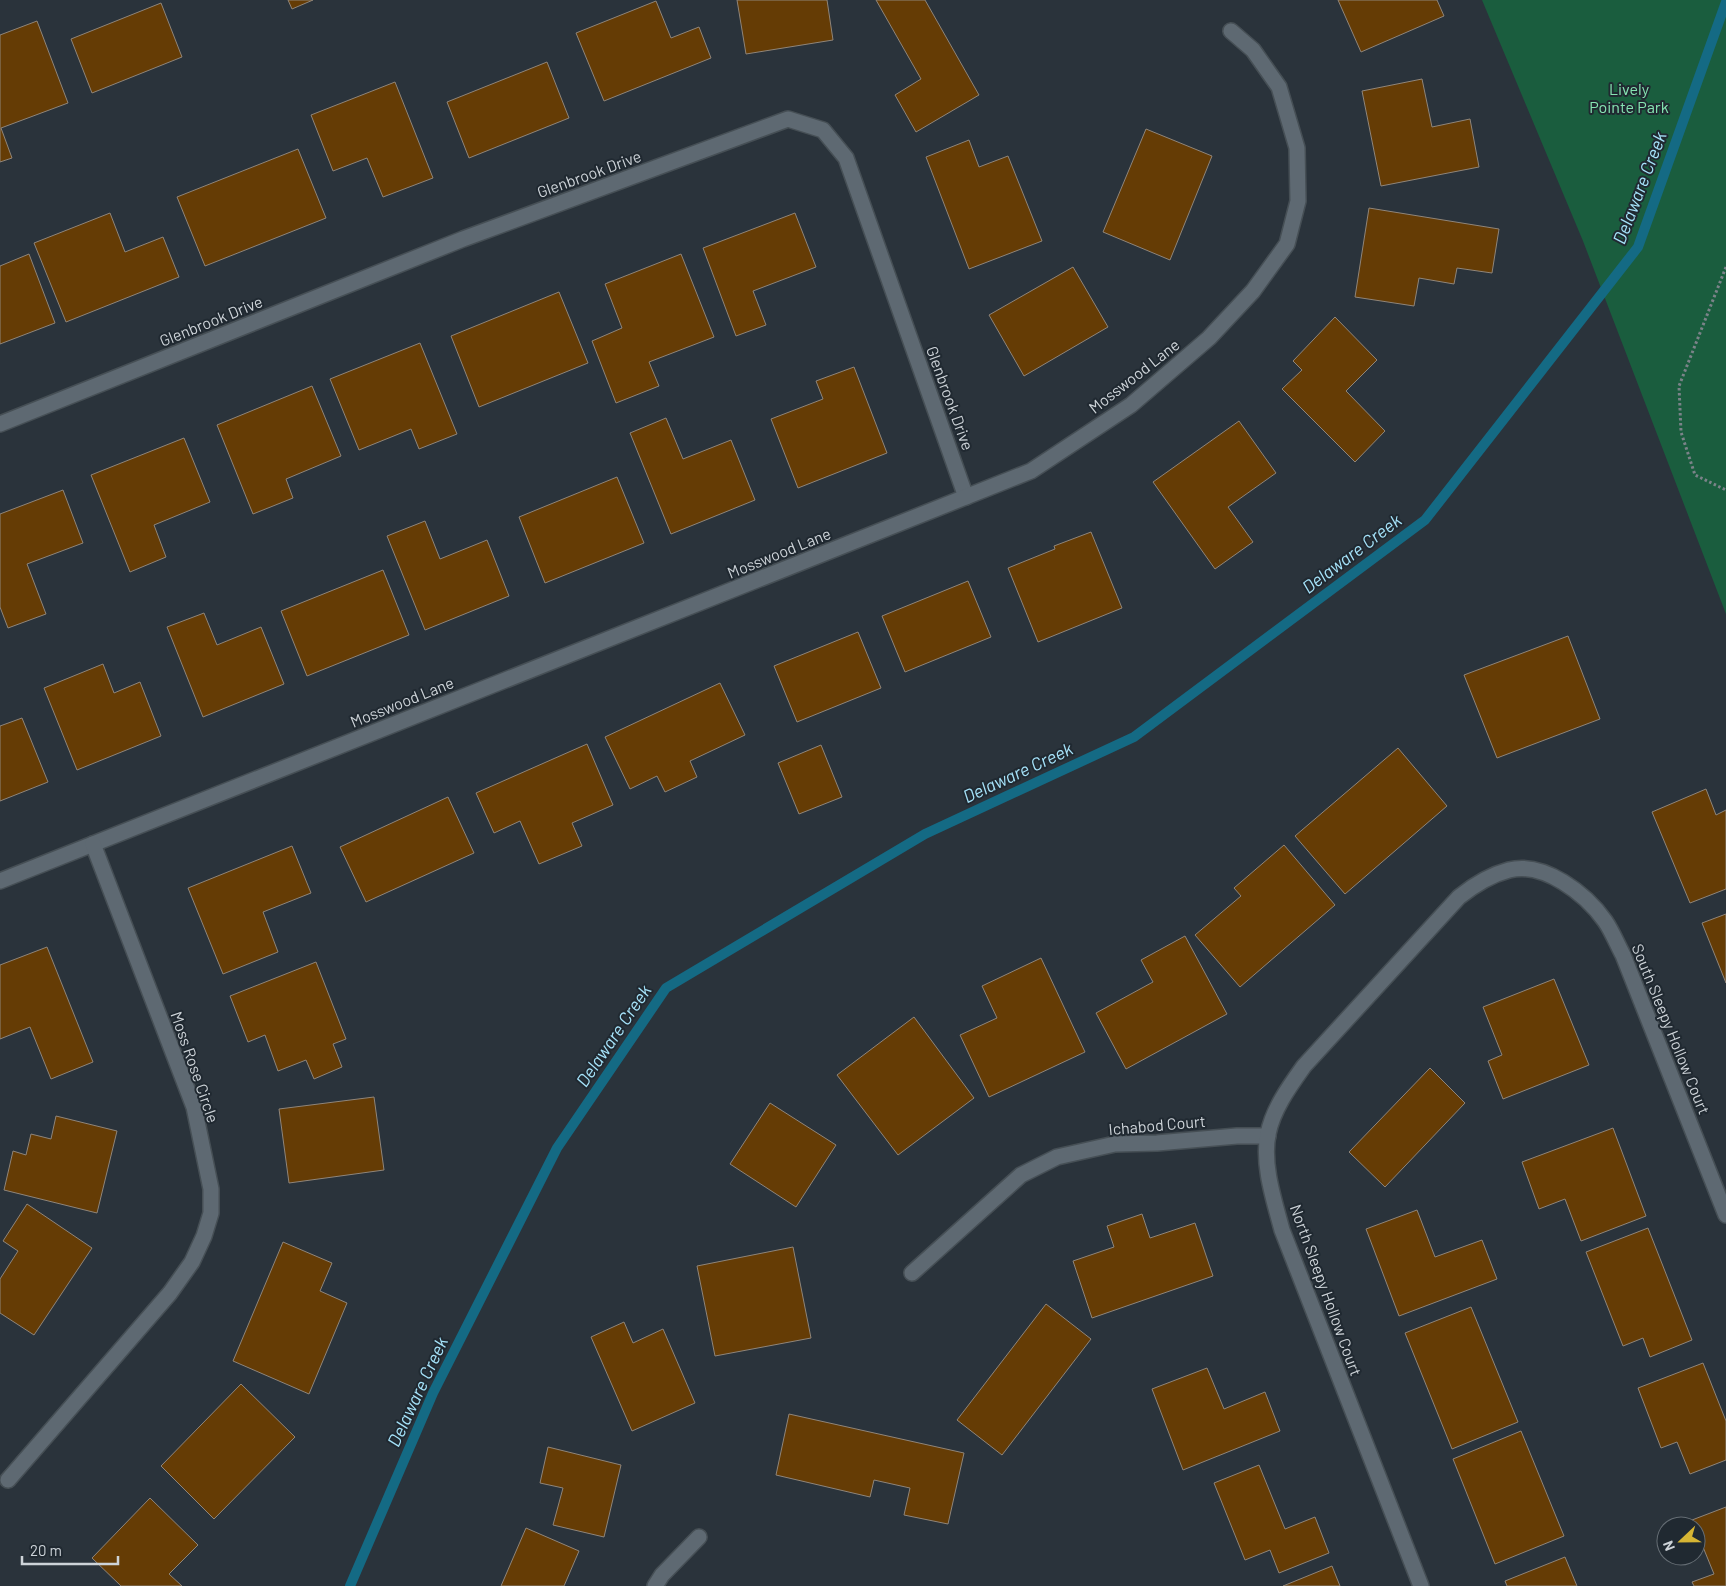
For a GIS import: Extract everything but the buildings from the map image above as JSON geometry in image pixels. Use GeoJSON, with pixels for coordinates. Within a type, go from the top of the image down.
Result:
{"type":"FeatureCollection","features":[{"type":"Feature","properties":{"kind":"street","name":"Mosswood Lane"},"geometry":{"type":"LineString","coordinates":[[0,881],[1031,471],[1131,405],[1208,338],[1253,290],[1287,244],[1298,201],[1297,148],[1279,88],[1254,50],[1231,31]]}},
{"type":"Feature","properties":{"kind":"street","name":"Glenbrook Drive"},"geometry":{"type":"LineString","coordinates":[[0,424],[463,239],[788,119],[824,130],[846,158],[966,497]]}},
{"type":"Feature","properties":{"kind":"street","name":"Moss Rose Circle"},"geometry":{"type":"LineString","coordinates":[[8,1480],[170,1293],[192,1262],[204,1236],[211,1213],[211,1188],[194,1107],[93,844]]}},
{"type":"Feature","properties":{"kind":"street","name":"North Sleepy Hollow Court"},"geometry":{"type":"LineString","coordinates":[[1421,1586],[1282,1230],[1268,1169],[1268,1136],[1274,1116],[1287,1091],[1304,1066],[1459,897],[1474,885],[1491,876],[1511,869],[1529,870],[1554,877]]}},
{"type":"Feature","properties":{"kind":"street","name":"South Sleepy Hollow Court"},"geometry":{"type":"LineString","coordinates":[[1554,877],[1576,890],[1605,921],[1623,955],[1726,1216]]}},
{"type":"Feature","properties":{"kind":"street","name":"Ichabod Court"},"geometry":{"type":"LineString","coordinates":[[912,1273],[1021,1175],[1057,1158],[1115,1144],[1237,1136],[1268,1136]]}},
{"type":"Feature","properties":{"kind":"street"},"geometry":{"type":"LineString","coordinates":[[655,1586],[662,1575],[699,1537]]}},
{"type":"Feature","properties":{"kind":"path"},"geometry":{"type":"LineString","coordinates":[[1726,267],[1679,386],[1681,432],[1695,475],[1726,490]]}},
{"type":"Feature","properties":{"kind":"green space","name":"Lively Pointe Park"},"geometry":{"type":"Polygon","coordinates":[[[1482,0],[1726,0],[1726,614],[1583,241],[1482,0]]]}},
{"type":"Feature","properties":{"kind":"waterway","name":"Delaware Creek"},"geometry":{"type":"LineString","coordinates":[[350,1586],[433,1393],[557,1148],[666,988],[925,834],[1134,737],[1425,520],[1638,247],[1726,2]]}}]}
